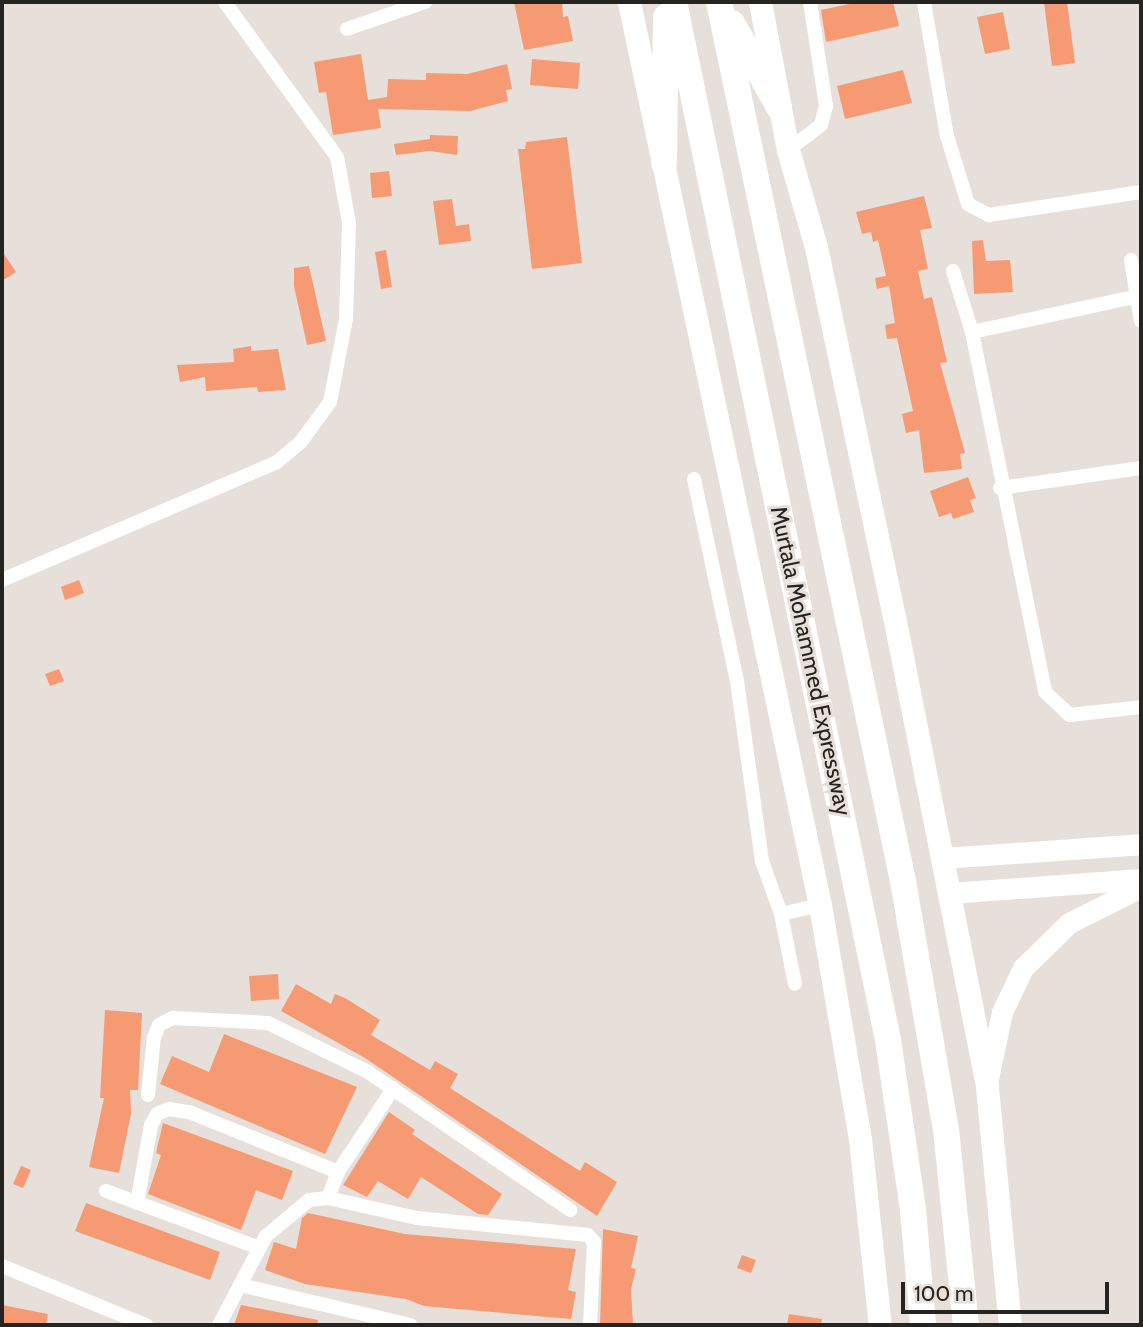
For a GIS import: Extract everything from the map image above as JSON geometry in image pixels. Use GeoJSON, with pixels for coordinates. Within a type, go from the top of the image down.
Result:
{"type":"FeatureCollection","features":[{"type":"Feature","properties":{"kind":"highway"},"geometry":{"type":"LineString","coordinates":[[664,163],[666,2]]}},
{"type":"Feature","properties":{"kind":"highway","name":"Murtala Mohammed Expressway"},"geometry":{"type":"LineString","coordinates":[[674,2],[888,1040],[913,1210],[923,1325]]}},
{"type":"Feature","properties":{"kind":"highway"},"geometry":{"type":"LineString","coordinates":[[721,2],[779,107]]}},
{"type":"Feature","properties":{"kind":"highway","name":"Murtala Mohammed Expressway"},"geometry":{"type":"LineString","coordinates":[[721,2],[905,893],[946,1129],[966,1325]]}},
{"type":"Feature","properties":{"kind":"main road"},"geometry":{"type":"LineString","coordinates":[[629,2],[820,905],[864,1164],[880,1325]]}},
{"type":"Feature","properties":{"kind":"main road"},"geometry":{"type":"LineString","coordinates":[[760,2],[779,107],[821,273],[950,892],[987,1087],[1010,1325]]}},
{"type":"Feature","properties":{"kind":"main road"},"geometry":{"type":"LineString","coordinates":[[943,858],[1141,844]]}},
{"type":"Feature","properties":{"kind":"main road"},"geometry":{"type":"LineString","coordinates":[[950,892],[1141,879]]}},
{"type":"Feature","properties":{"kind":"main road"},"geometry":{"type":"LineString","coordinates":[[987,1087],[994,1038],[1013,983],[1023,968],[1069,923],[1141,887]]}},
{"type":"Feature","properties":{"kind":"street"},"geometry":{"type":"LineString","coordinates":[[2,580],[277,462],[300,443],[330,402],[346,318],[349,223],[337,158],[225,2]]}},
{"type":"Feature","properties":{"kind":"street"},"geometry":{"type":"LineString","coordinates":[[347,29],[425,2]]}},
{"type":"Feature","properties":{"kind":"street"},"geometry":{"type":"LineString","coordinates":[[789,150],[821,125],[826,106],[810,2]]}},
{"type":"Feature","properties":{"kind":"street"},"geometry":{"type":"LineString","coordinates":[[924,2],[947,136],[968,204],[989,215],[1141,192]]}},
{"type":"Feature","properties":{"kind":"street"},"geometry":{"type":"LineString","coordinates":[[1131,260],[1141,321]]}},
{"type":"Feature","properties":{"kind":"street"},"geometry":{"type":"LineString","coordinates":[[953,271],[972,332],[1000,488],[1045,692],[1070,715],[1141,707]]}},
{"type":"Feature","properties":{"kind":"street"},"geometry":{"type":"LineString","coordinates":[[972,332],[1138,296]]}},
{"type":"Feature","properties":{"kind":"street"},"geometry":{"type":"LineString","coordinates":[[1000,488],[1141,468]]}},
{"type":"Feature","properties":{"kind":"street"},"geometry":{"type":"LineString","coordinates":[[694,480],[737,681],[762,861],[781,914],[795,984]]}},
{"type":"Feature","properties":{"kind":"street"},"geometry":{"type":"LineString","coordinates":[[781,914],[820,905]]}},
{"type":"Feature","properties":{"kind":"street"},"geometry":{"type":"LineString","coordinates":[[148,1095],[154,1037],[159,1025],[173,1018],[268,1023],[393,1088],[570,1210]]}},
{"type":"Feature","properties":{"kind":"street"},"geometry":{"type":"LineString","coordinates":[[328,1198],[338,1172],[393,1088]]}},
{"type":"Feature","properties":{"kind":"street"},"geometry":{"type":"LineString","coordinates":[[137,1203],[151,1125],[157,1114],[169,1109],[189,1112],[338,1172]]}},
{"type":"Feature","properties":{"kind":"street"},"geometry":{"type":"LineString","coordinates":[[106,1191],[259,1248]]}},
{"type":"Feature","properties":{"kind":"street"},"geometry":{"type":"LineString","coordinates":[[219,1325],[259,1248],[280,1220],[309,1200],[328,1198],[418,1218],[588,1235],[594,1242],[590,1325]]}},
{"type":"Feature","properties":{"kind":"street"},"geometry":{"type":"LineString","coordinates":[[2,1266],[146,1325]]}},
{"type":"Feature","properties":{"kind":"street"},"geometry":{"type":"LineString","coordinates":[[240,1285],[410,1325]]}},
{"type":"Feature","properties":{"kind":"building"},"geometry":{"type":"Polygon","coordinates":[[[514,2],[562,2],[563,17],[568,16],[573,41],[524,50],[514,2]]]}},
{"type":"Feature","properties":{"kind":"building"},"geometry":{"type":"Polygon","coordinates":[[[859,2],[893,2],[899,26],[826,42],[821,10],[859,2]]]}},
{"type":"Feature","properties":{"kind":"building"},"geometry":{"type":"Polygon","coordinates":[[[1044,2],[1067,2],[1075,63],[1052,66],[1044,2]]]}},
{"type":"Feature","properties":{"kind":"building"},"geometry":{"type":"Polygon","coordinates":[[[1003,12],[1010,49],[985,54],[977,17],[1003,12]]]}},
{"type":"Feature","properties":{"kind":"building"},"geometry":{"type":"Polygon","coordinates":[[[361,54],[368,100],[387,97],[388,79],[426,80],[426,73],[467,74],[507,64],[512,89],[506,90],[508,101],[470,111],[378,109],[381,128],[333,135],[326,92],[319,93],[314,62],[361,54]]]}},
{"type":"Feature","properties":{"kind":"building"},"geometry":{"type":"Polygon","coordinates":[[[532,59],[580,63],[578,89],[530,85],[532,59]]]}},
{"type":"Feature","properties":{"kind":"building"},"geometry":{"type":"Polygon","coordinates":[[[903,70],[912,103],[845,119],[837,86],[903,70]]]}},
{"type":"Feature","properties":{"kind":"building"},"geometry":{"type":"Polygon","coordinates":[[[430,135],[458,136],[457,155],[430,151],[396,155],[394,144],[430,139],[430,135]]]}},
{"type":"Feature","properties":{"kind":"building"},"geometry":{"type":"Polygon","coordinates":[[[567,137],[582,263],[532,269],[518,149],[525,149],[526,142],[567,137]]]}},
{"type":"Feature","properties":{"kind":"building"},"geometry":{"type":"Polygon","coordinates":[[[389,171],[392,196],[372,198],[370,173],[389,171]]]}},
{"type":"Feature","properties":{"kind":"building"},"geometry":{"type":"Polygon","coordinates":[[[924,196],[932,228],[920,230],[928,269],[918,271],[924,299],[932,297],[947,362],[940,363],[965,453],[960,454],[962,469],[924,473],[919,430],[906,433],[902,414],[913,411],[897,338],[887,339],[885,325],[895,323],[889,286],[877,289],[875,278],[886,276],[878,240],[873,242],[871,232],[862,234],[856,212],[924,196]]]}},
{"type":"Feature","properties":{"kind":"building"},"geometry":{"type":"Polygon","coordinates":[[[452,199],[456,226],[469,224],[471,241],[439,245],[433,201],[452,199]]]}},
{"type":"Feature","properties":{"kind":"building"},"geometry":{"type":"Polygon","coordinates":[[[983,240],[986,261],[1010,260],[1013,292],[974,294],[972,241],[983,240]]]}},
{"type":"Feature","properties":{"kind":"building"},"geometry":{"type":"Polygon","coordinates":[[[386,250],[392,287],[381,289],[375,252],[386,250]]]}},
{"type":"Feature","properties":{"kind":"building"},"geometry":{"type":"Polygon","coordinates":[[[2,251],[16,272],[2,281],[2,251]]]}},
{"type":"Feature","properties":{"kind":"building"},"geometry":{"type":"Polygon","coordinates":[[[309,266],[326,341],[307,345],[294,286],[294,268],[309,266]]]}},
{"type":"Feature","properties":{"kind":"building"},"geometry":{"type":"Polygon","coordinates":[[[251,346],[251,351],[278,349],[286,390],[258,392],[257,387],[206,391],[205,377],[180,382],[177,365],[234,362],[233,349],[251,346]]]}},
{"type":"Feature","properties":{"kind":"building"},"geometry":{"type":"Polygon","coordinates":[[[968,477],[976,498],[970,500],[974,512],[953,519],[951,513],[939,517],[930,491],[968,477]]]}},
{"type":"Feature","properties":{"kind":"building"},"geometry":{"type":"Polygon","coordinates":[[[79,580],[84,593],[65,600],[61,587],[79,580]]]}},
{"type":"Feature","properties":{"kind":"building"},"geometry":{"type":"Polygon","coordinates":[[[59,669],[64,681],[50,686],[45,674],[59,669]]]}},
{"type":"Feature","properties":{"kind":"building"},"geometry":{"type":"Polygon","coordinates":[[[278,974],[279,999],[251,1001],[249,976],[278,974]]]}},
{"type":"Feature","properties":{"kind":"building"},"geometry":{"type":"Polygon","coordinates":[[[296,984],[331,1004],[335,994],[345,998],[380,1020],[371,1035],[430,1070],[435,1061],[458,1074],[450,1088],[580,1171],[585,1162],[617,1182],[597,1216],[365,1058],[281,1011],[296,984]]]}},
{"type":"Feature","properties":{"kind":"building"},"geometry":{"type":"Polygon","coordinates":[[[105,1010],[142,1013],[138,1090],[130,1090],[131,1114],[119,1173],[89,1167],[104,1098],[100,1098],[105,1010]]]}},
{"type":"Feature","properties":{"kind":"building"},"geometry":{"type":"Polygon","coordinates":[[[224,1034],[357,1087],[325,1154],[160,1084],[172,1056],[209,1072],[224,1034]]]}},
{"type":"Feature","properties":{"kind":"building"},"geometry":{"type":"Polygon","coordinates":[[[389,1112],[415,1130],[412,1134],[502,1194],[488,1215],[478,1214],[421,1177],[408,1199],[378,1181],[367,1197],[343,1185],[389,1112]]]}},
{"type":"Feature","properties":{"kind":"building"},"geometry":{"type":"Polygon","coordinates":[[[163,1123],[293,1171],[282,1200],[256,1190],[241,1230],[148,1194],[161,1155],[156,1153],[163,1123]]]}},
{"type":"Feature","properties":{"kind":"building"},"geometry":{"type":"Polygon","coordinates":[[[21,1166],[31,1170],[23,1188],[13,1184],[21,1166]]]}},
{"type":"Feature","properties":{"kind":"building"},"geometry":{"type":"Polygon","coordinates":[[[86,1203],[220,1252],[210,1280],[75,1231],[86,1203]]]}},
{"type":"Feature","properties":{"kind":"building"},"geometry":{"type":"Polygon","coordinates":[[[308,1213],[405,1234],[576,1249],[568,1290],[576,1292],[571,1319],[424,1306],[406,1299],[305,1284],[265,1270],[274,1242],[296,1249],[302,1218],[308,1213]]]}},
{"type":"Feature","properties":{"kind":"building"},"geometry":{"type":"Polygon","coordinates":[[[603,1229],[638,1236],[631,1268],[636,1269],[631,1289],[633,1325],[600,1325],[603,1229]]]}},
{"type":"Feature","properties":{"kind":"building"},"geometry":{"type":"Polygon","coordinates":[[[742,1255],[756,1260],[751,1273],[737,1268],[742,1255]]]}},
{"type":"Feature","properties":{"kind":"building"},"geometry":{"type":"Polygon","coordinates":[[[2,1305],[48,1314],[46,1325],[2,1325],[2,1305]]]}},
{"type":"Feature","properties":{"kind":"building"},"geometry":{"type":"Polygon","coordinates":[[[241,1305],[318,1320],[317,1325],[234,1325],[241,1305]]]}},
{"type":"Feature","properties":{"kind":"building"},"geometry":{"type":"Polygon","coordinates":[[[789,1314],[822,1319],[821,1325],[787,1325],[789,1314]]]}}]}
